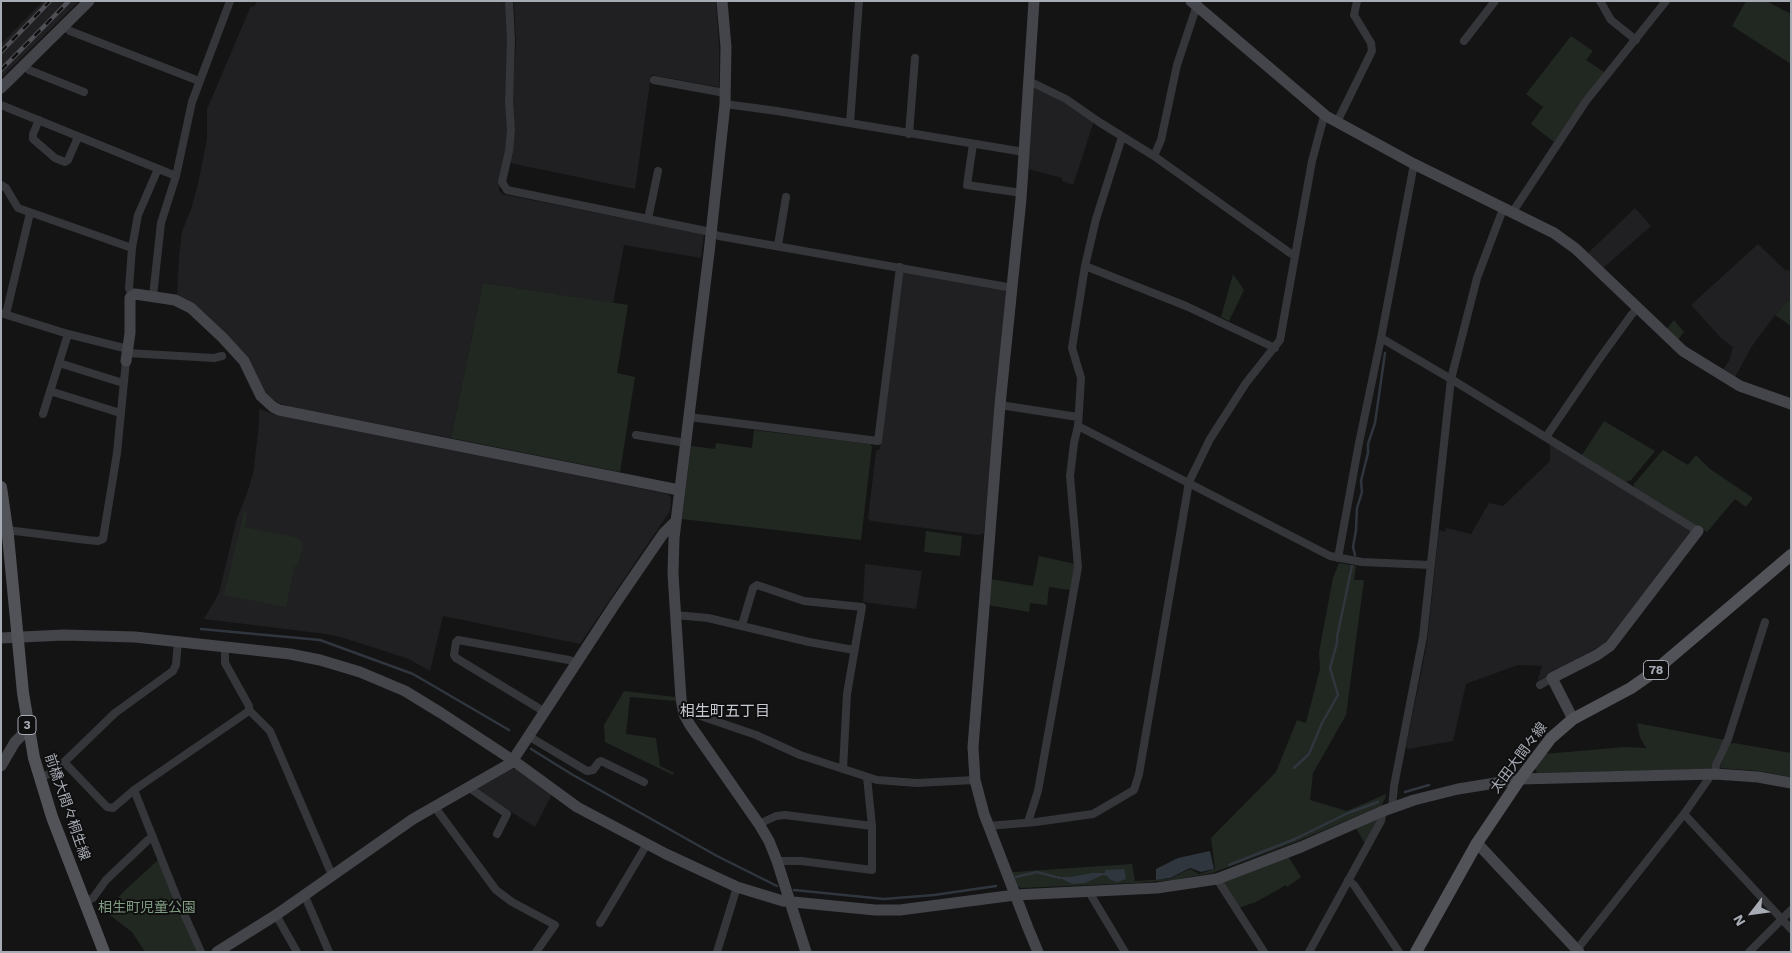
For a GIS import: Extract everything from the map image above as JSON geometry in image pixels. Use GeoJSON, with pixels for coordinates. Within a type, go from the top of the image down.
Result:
{"type":"FeatureCollection","features":[{"type":"Feature","properties":{"kind":"main road","name":"前橋大間々桐生線"},"geometry":{"type":"LineString","coordinates":[[1,487],[28,729],[39,778],[104,952]]}},
{"type":"Feature","properties":{"kind":"main road","name":"太田大間々線"},"geometry":{"type":"LineString","coordinates":[[1416,952],[1477,843],[1520,779],[1551,738],[1574,719],[1643,680],[1791,556]]}},
{"type":"Feature","properties":{"kind":"street"},"geometry":{"type":"LineString","coordinates":[[1,88],[89,1]]}},
{"type":"Feature","properties":{"kind":"street"},"geometry":{"type":"LineString","coordinates":[[153,296],[160,232],[176,176],[192,102],[230,1]]}},
{"type":"Feature","properties":{"kind":"street"},"geometry":{"type":"LineString","coordinates":[[510,1],[509,102],[512,130],[502,182],[507,190],[648,219],[719,236],[1013,288]]}},
{"type":"Feature","properties":{"kind":"street"},"geometry":{"type":"LineString","coordinates":[[722,1],[726,47],[725,99],[711,233],[676,521],[673,574],[681,702],[684,714],[690,725],[769,841],[778,861],[806,952]]}},
{"type":"Feature","properties":{"kind":"street"},"geometry":{"type":"LineString","coordinates":[[850,123],[859,1]]}},
{"type":"Feature","properties":{"kind":"street"},"geometry":{"type":"LineString","coordinates":[[1034,1],[1022,193],[1000,405],[973,740],[975,780],[980,803],[1038,952]]}},
{"type":"Feature","properties":{"kind":"street"},"geometry":{"type":"LineString","coordinates":[[1337,122],[1372,51],[1370,43],[1356,19],[1354,12],[1357,1]]}},
{"type":"Feature","properties":{"kind":"street"},"geometry":{"type":"LineString","coordinates":[[1464,40],[1496,1]]}},
{"type":"Feature","properties":{"kind":"street"},"geometry":{"type":"LineString","coordinates":[[1600,1],[1611,20],[1636,40]]}},
{"type":"Feature","properties":{"kind":"street"},"geometry":{"type":"LineString","coordinates":[[1309,952],[1388,810],[1394,786],[1421,647],[1451,379],[1477,278],[1508,211],[1586,102],[1666,1]]}},
{"type":"Feature","properties":{"kind":"street"},"geometry":{"type":"LineString","coordinates":[[1154,156],[1161,140],[1178,65],[1195,3],[1326,116],[1414,164],[1566,240],[1678,347],[1740,386],[1791,404]]}},
{"type":"Feature","properties":{"kind":"street"},"geometry":{"type":"LineString","coordinates":[[64,26],[70,32],[199,81]]}},
{"type":"Feature","properties":{"kind":"street"},"geometry":{"type":"LineString","coordinates":[[909,134],[915,58]]}},
{"type":"Feature","properties":{"kind":"street"},"geometry":{"type":"LineString","coordinates":[[24,65],[29,70],[84,92]]}},
{"type":"Feature","properties":{"kind":"street"},"geometry":{"type":"LineString","coordinates":[[654,80],[725,99],[909,134],[1024,152]]}},
{"type":"Feature","properties":{"kind":"street"},"geometry":{"type":"LineString","coordinates":[[1028,81],[1066,98],[1154,156],[1295,255]]}},
{"type":"Feature","properties":{"kind":"street"},"geometry":{"type":"LineString","coordinates":[[1,105],[176,176]]}},
{"type":"Feature","properties":{"kind":"street"},"geometry":{"type":"LineString","coordinates":[[988,826],[1093,814],[1134,790],[1189,482],[1210,439],[1246,383],[1275,348],[1281,336],[1312,161],[1323,120],[1326,116]]}},
{"type":"Feature","properties":{"kind":"street"},"geometry":{"type":"LineString","coordinates":[[39,120],[33,134],[34,138],[55,158],[65,162],[68,160],[78,137]]}},
{"type":"Feature","properties":{"kind":"street"},"geometry":{"type":"LineString","coordinates":[[1028,822],[1038,790],[1078,567],[1070,476],[1078,426],[1081,378],[1072,348],[1084,266],[1096,219],[1122,136]]}},
{"type":"Feature","properties":{"kind":"street"},"geometry":{"type":"LineString","coordinates":[[973,144],[967,185],[1022,193]]}},
{"type":"Feature","properties":{"kind":"street"},"geometry":{"type":"LineString","coordinates":[[1338,558],[1414,164]]}},
{"type":"Feature","properties":{"kind":"street"},"geometry":{"type":"LineString","coordinates":[[7,530],[87,540],[98,541],[103,539],[117,452],[127,354],[132,296],[129,288],[132,248],[138,215],[158,169]]}},
{"type":"Feature","properties":{"kind":"street"},"geometry":{"type":"LineString","coordinates":[[648,219],[658,170]]}},
{"type":"Feature","properties":{"kind":"street"},"geometry":{"type":"LineString","coordinates":[[1,185],[6,188],[16,206],[30,213],[132,248]]}},
{"type":"Feature","properties":{"kind":"street"},"geometry":{"type":"LineString","coordinates":[[778,245],[786,197]]}},
{"type":"Feature","properties":{"kind":"street"},"geometry":{"type":"LineString","coordinates":[[30,213],[4,313],[127,354],[214,358],[222,356]]}},
{"type":"Feature","properties":{"kind":"street"},"geometry":{"type":"LineString","coordinates":[[1084,266],[1186,306],[1275,348]]}},
{"type":"Feature","properties":{"kind":"street"},"geometry":{"type":"LineString","coordinates":[[689,418],[878,441],[900,267]]}},
{"type":"Feature","properties":{"kind":"street"},"geometry":{"type":"LineString","coordinates":[[132,296],[135,294],[175,300],[196,312],[244,361],[260,396],[279,410],[679,490]]}},
{"type":"Feature","properties":{"kind":"street"},"geometry":{"type":"LineString","coordinates":[[1546,437],[1600,358],[1638,308]]}},
{"type":"Feature","properties":{"kind":"street"},"geometry":{"type":"LineString","coordinates":[[43,414],[68,334]]}},
{"type":"Feature","properties":{"kind":"street"},"geometry":{"type":"LineString","coordinates":[[1381,338],[1698,531],[1610,646],[1597,655],[1540,685]]}},
{"type":"Feature","properties":{"kind":"street"},"geometry":{"type":"LineString","coordinates":[[59,363],[123,383]]}},
{"type":"Feature","properties":{"kind":"street"},"geometry":{"type":"LineString","coordinates":[[50,391],[120,413]]}},
{"type":"Feature","properties":{"kind":"street"},"geometry":{"type":"LineString","coordinates":[[1000,405],[1078,417]]}},
{"type":"Feature","properties":{"kind":"street"},"geometry":{"type":"LineString","coordinates":[[1078,426],[1330,556],[1362,562],[1430,565]]}},
{"type":"Feature","properties":{"kind":"street"},"geometry":{"type":"LineString","coordinates":[[636,435],[686,443]]}},
{"type":"Feature","properties":{"kind":"street"},"geometry":{"type":"LineString","coordinates":[[217,952],[276,915],[434,806],[507,767],[530,737],[576,663],[663,534],[676,521]]}},
{"type":"Feature","properties":{"kind":"street"},"geometry":{"type":"LineString","coordinates":[[742,625],[753,588],[756,586],[804,601],[862,607],[847,694],[843,769]]}},
{"type":"Feature","properties":{"kind":"street"},"geometry":{"type":"LineString","coordinates":[[675,615],[708,618],[809,642],[854,650]]}},
{"type":"Feature","properties":{"kind":"street"},"geometry":{"type":"LineString","coordinates":[[1477,843],[1577,951],[1684,814],[1712,775],[1728,739],[1765,622]]}},
{"type":"Feature","properties":{"kind":"street"},"geometry":{"type":"LineString","coordinates":[[1,638],[103,635],[225,646],[313,659],[360,672],[405,691],[441,713],[514,760],[577,807],[647,844],[738,888],[777,900],[888,910],[1015,895],[1157,888],[1217,879],[1301,847],[1388,810],[1442,793],[1520,779],[1712,775],[1758,777],[1791,783]]}},
{"type":"Feature","properties":{"kind":"street"},"geometry":{"type":"LineString","coordinates":[[545,712],[456,658],[454,655],[456,642],[458,640],[569,660],[576,663]]}},
{"type":"Feature","properties":{"kind":"street"},"geometry":{"type":"LineString","coordinates":[[39,778],[54,772],[115,713],[173,671],[176,665],[178,642]]}},
{"type":"Feature","properties":{"kind":"street"},"geometry":{"type":"LineString","coordinates":[[225,646],[225,663],[249,706],[249,710],[270,731],[332,875]]}},
{"type":"Feature","properties":{"kind":"street"},"geometry":{"type":"LineString","coordinates":[[1552,678],[1574,719]]}},
{"type":"Feature","properties":{"kind":"street"},"geometry":{"type":"LineString","coordinates":[[64,762],[110,808],[113,808],[134,790],[249,710]]}},
{"type":"Feature","properties":{"kind":"street"},"geometry":{"type":"LineString","coordinates":[[684,714],[692,713],[756,735],[800,755],[867,777],[917,783],[975,780]]}},
{"type":"Feature","properties":{"kind":"street"},"geometry":{"type":"LineString","coordinates":[[1,766],[15,742],[28,729]]}},
{"type":"Feature","properties":{"kind":"street"},"geometry":{"type":"LineString","coordinates":[[530,737],[587,771],[590,772],[599,762],[603,761],[644,782]]}},
{"type":"Feature","properties":{"kind":"street"},"geometry":{"type":"LineString","coordinates":[[778,861],[872,870],[872,826],[867,777]]}},
{"type":"Feature","properties":{"kind":"street"},"geometry":{"type":"LineString","coordinates":[[468,787],[507,814],[497,834]]}},
{"type":"Feature","properties":{"kind":"street"},"geometry":{"type":"LineString","coordinates":[[134,790],[201,952]]}},
{"type":"Feature","properties":{"kind":"street"},"geometry":{"type":"LineString","coordinates":[[434,806],[496,890],[508,900],[555,925],[536,952]]}},
{"type":"Feature","properties":{"kind":"street"},"geometry":{"type":"LineString","coordinates":[[1684,814],[1791,929]]}},
{"type":"Feature","properties":{"kind":"street"},"geometry":{"type":"LineString","coordinates":[[759,824],[776,816],[785,815],[872,826]]}},
{"type":"Feature","properties":{"kind":"street"},"geometry":{"type":"LineString","coordinates":[[85,902],[93,898],[106,880],[153,837]]}},
{"type":"Feature","properties":{"kind":"street"},"geometry":{"type":"LineString","coordinates":[[600,923],[647,844]]}},
{"type":"Feature","properties":{"kind":"street"},"geometry":{"type":"LineString","coordinates":[[1217,879],[1264,952]]}},
{"type":"Feature","properties":{"kind":"street"},"geometry":{"type":"LineString","coordinates":[[1348,880],[1354,885],[1399,952]]}},
{"type":"Feature","properties":{"kind":"street"},"geometry":{"type":"LineString","coordinates":[[717,952],[738,888]]}},
{"type":"Feature","properties":{"kind":"street"},"geometry":{"type":"LineString","coordinates":[[1089,892],[1126,952]]}},
{"type":"Feature","properties":{"kind":"street"},"geometry":{"type":"LineString","coordinates":[[304,894],[330,952]]}},
{"type":"Feature","properties":{"kind":"street"},"geometry":{"type":"LineString","coordinates":[[1749,952],[1791,910]]}},
{"type":"Feature","properties":{"kind":"street"},"geometry":{"type":"LineString","coordinates":[[276,915],[297,952]]}},
{"type":"Feature","properties":{"kind":"shaded area"},"geometry":{"type":"Polygon","coordinates":[[[43,1],[79,1],[1,78],[1,44],[43,1]]]}},
{"type":"Feature","properties":{"kind":"shaded area"},"geometry":{"type":"Polygon","coordinates":[[[257,1],[494,1],[506,3],[508,42],[505,102],[508,133],[499,190],[501,194],[704,234],[701,258],[624,245],[613,303],[483,283],[451,438],[291,407],[276,402],[266,394],[250,361],[177,297],[182,232],[198,184],[207,139],[207,109],[251,6],[254,7],[257,1]]]}},
{"type":"Feature","properties":{"kind":"shaded area"},"geometry":{"type":"Polygon","coordinates":[[[514,1],[716,1],[719,87],[651,75],[635,189],[510,163],[515,130],[512,101],[516,43],[514,1]]]}},
{"type":"Feature","properties":{"kind":"shaded area"},"geometry":{"type":"Polygon","coordinates":[[[1033,87],[1066,102],[1094,121],[1073,185],[1062,181],[1062,178],[1028,169],[1033,87]]]}},
{"type":"Feature","properties":{"kind":"shaded area"},"geometry":{"type":"Polygon","coordinates":[[[1635,208],[1651,226],[1602,269],[1587,254],[1635,208]]]}},
{"type":"Feature","properties":{"kind":"shaded area"},"geometry":{"type":"Polygon","coordinates":[[[1758,244],[1786,271],[1791,272],[1791,298],[1775,315],[1752,346],[1734,379],[1721,372],[1729,361],[1733,347],[1722,339],[1691,305],[1758,244]]]}},
{"type":"Feature","properties":{"kind":"shaded area"},"geometry":{"type":"Polygon","coordinates":[[[905,270],[1005,290],[1007,293],[984,533],[979,535],[871,521],[868,518],[876,451],[880,449],[901,273],[905,270]]]}},
{"type":"Feature","properties":{"kind":"shaded area"},"geometry":{"type":"Polygon","coordinates":[[[259,409],[275,415],[668,494],[671,498],[670,511],[580,644],[443,616],[430,671],[409,659],[344,638],[326,634],[204,619],[219,593],[237,518],[253,474],[259,409]]]}},
{"type":"Feature","properties":{"kind":"shaded area"},"geometry":{"type":"Polygon","coordinates":[[[1550,444],[1691,531],[1691,534],[1604,644],[1539,680],[1542,666],[1518,665],[1466,684],[1453,741],[1408,749],[1406,747],[1427,644],[1439,530],[1445,532],[1446,528],[1471,534],[1489,503],[1503,506],[1550,461],[1550,444]]]}},
{"type":"Feature","properties":{"kind":"shaded area"},"geometry":{"type":"Polygon","coordinates":[[[865,564],[922,571],[916,609],[863,602],[865,564]]]}},
{"type":"Feature","properties":{"kind":"shaded area"},"geometry":{"type":"Polygon","coordinates":[[[512,769],[519,769],[552,794],[535,827],[475,789],[512,769]]]}},
{"type":"Feature","properties":{"kind":"shaded area"},"geometry":{"type":"Polygon","coordinates":[[[1210,851],[1214,869],[1201,872],[1190,868],[1170,878],[1156,880],[1156,869],[1178,858],[1210,851]]]}},
{"type":"Feature","properties":{"kind":"shaded area"},"geometry":{"type":"Polygon","coordinates":[[[1124,869],[1126,879],[1118,882],[1103,875],[1085,883],[1072,884],[1058,877],[1105,873],[1105,870],[1124,869]]]}},
{"type":"Feature","properties":{"kind":"green space"},"geometry":{"type":"Polygon","coordinates":[[[1746,1],[1766,1],[1791,14],[1791,64],[1732,26],[1746,1]]]}},
{"type":"Feature","properties":{"kind":"green space"},"geometry":{"type":"Polygon","coordinates":[[[1571,36],[1593,51],[1586,60],[1604,72],[1554,142],[1531,124],[1543,107],[1526,94],[1571,36]]]}},
{"type":"Feature","properties":{"kind":"green space"},"geometry":{"type":"Polygon","coordinates":[[[1233,274],[1244,290],[1229,321],[1221,317],[1233,274]]]}},
{"type":"Feature","properties":{"kind":"green space"},"geometry":{"type":"Polygon","coordinates":[[[483,283],[628,305],[617,373],[635,377],[620,472],[451,438],[483,283]]]}},
{"type":"Feature","properties":{"kind":"green space"},"geometry":{"type":"Polygon","coordinates":[[[1791,298],[1791,326],[1775,315],[1791,298]]]}},
{"type":"Feature","properties":{"kind":"green space"},"geometry":{"type":"Polygon","coordinates":[[[1674,320],[1684,332],[1677,341],[1666,330],[1674,320]]]}},
{"type":"Feature","properties":{"kind":"green space"},"geometry":{"type":"Polygon","coordinates":[[[1604,421],[1655,451],[1631,480],[1625,482],[1582,455],[1604,421]]]}},
{"type":"Feature","properties":{"kind":"green space"},"geometry":{"type":"Polygon","coordinates":[[[754,430],[870,444],[872,447],[861,540],[682,519],[691,446],[715,449],[716,443],[752,448],[754,430]]]}},
{"type":"Feature","properties":{"kind":"green space"},"geometry":{"type":"Polygon","coordinates":[[[1663,450],[1688,465],[1696,455],[1710,469],[1753,498],[1746,507],[1735,499],[1707,532],[1634,487],[1634,484],[1663,450]]]}},
{"type":"Feature","properties":{"kind":"green space"},"geometry":{"type":"Polygon","coordinates":[[[244,512],[247,513],[245,527],[299,538],[303,544],[298,564],[294,567],[286,607],[224,595],[244,512]]]}},
{"type":"Feature","properties":{"kind":"green space"},"geometry":{"type":"Polygon","coordinates":[[[926,531],[962,536],[960,556],[924,552],[926,531]]]}},
{"type":"Feature","properties":{"kind":"green space"},"geometry":{"type":"Polygon","coordinates":[[[1039,556],[1075,564],[1070,590],[1049,587],[1047,605],[1030,603],[1029,612],[988,605],[990,579],[1033,586],[1039,556]]]}},
{"type":"Feature","properties":{"kind":"green space"},"geometry":{"type":"Polygon","coordinates":[[[1339,563],[1356,566],[1354,580],[1364,580],[1346,715],[1313,773],[1310,800],[1347,811],[1386,794],[1381,806],[1298,841],[1212,873],[1173,880],[1135,883],[1021,888],[1017,886],[1012,873],[1014,872],[1132,864],[1135,881],[1169,879],[1190,869],[1199,874],[1215,869],[1211,838],[1276,772],[1297,720],[1306,723],[1320,669],[1319,652],[1333,578],[1339,563]]]}},
{"type":"Feature","properties":{"kind":"green space"},"geometry":{"type":"Polygon","coordinates":[[[624,691],[675,697],[675,701],[630,697],[626,734],[656,738],[660,766],[674,773],[673,775],[605,742],[604,725],[624,691]]]}},
{"type":"Feature","properties":{"kind":"green space"},"geometry":{"type":"Polygon","coordinates":[[[1637,723],[1725,740],[1718,750],[1711,768],[1708,769],[1537,773],[1534,767],[1544,754],[1625,747],[1646,748],[1640,737],[1637,723]]]}},
{"type":"Feature","properties":{"kind":"green space"},"geometry":{"type":"Polygon","coordinates":[[[1734,743],[1791,753],[1791,777],[1759,771],[1720,768],[1729,744],[1734,743]]]}},
{"type":"Feature","properties":{"kind":"green space"},"geometry":{"type":"Polygon","coordinates":[[[1378,820],[1365,844],[1356,828],[1378,820]]]}},
{"type":"Feature","properties":{"kind":"green space"},"geometry":{"type":"Polygon","coordinates":[[[1288,856],[1301,877],[1287,887],[1286,885],[1256,902],[1238,908],[1222,884],[1224,880],[1288,856]]]}},
{"type":"Feature","properties":{"kind":"green space","name":"相生町児童公園"},"geometry":{"type":"Polygon","coordinates":[[[158,860],[195,952],[145,952],[132,932],[107,913],[122,893],[158,860]]]}},
{"type":"Feature","properties":{"kind":"waterway"},"geometry":{"type":"LineString","coordinates":[[1355,555],[1353,547],[1357,508],[1362,492],[1361,481],[1368,453],[1368,444],[1375,423],[1385,353]]}},
{"type":"Feature","properties":{"kind":"waterway"},"geometry":{"type":"LineString","coordinates":[[1294,768],[1309,754],[1322,723],[1338,695],[1330,668],[1337,643],[1352,566]]}},
{"type":"Feature","properties":{"kind":"waterway"},"geometry":{"type":"LineString","coordinates":[[201,629],[320,640],[413,674],[509,730]]}},
{"type":"Feature","properties":{"kind":"waterway"},"geometry":{"type":"LineString","coordinates":[[531,749],[573,775],[717,856],[777,886]]}},
{"type":"Feature","properties":{"kind":"waterway"},"geometry":{"type":"LineString","coordinates":[[1405,792],[1429,785]]}},
{"type":"Feature","properties":{"kind":"waterway"},"geometry":{"type":"LineString","coordinates":[[1229,865],[1295,839],[1348,813],[1378,802]]}},
{"type":"Feature","properties":{"kind":"waterway"},"geometry":{"type":"LineString","coordinates":[[1016,877],[1037,872],[1060,878]]}},
{"type":"Feature","properties":{"kind":"waterway"},"geometry":{"type":"LineString","coordinates":[[794,890],[884,899],[934,895],[996,886]]}},
{"type":"Feature","properties":{"kind":"railway"},"geometry":{"type":"LineString","coordinates":[[1,52],[50,1]]}},
{"type":"Feature","properties":{"kind":"railway"},"geometry":{"type":"LineString","coordinates":[[1,70],[69,1]]}},
{"type":"Feature","properties":{"kind":"district","name":"相生町五丁目"},"geometry":{"type":"Point","coordinates":[725,712]}}]}
